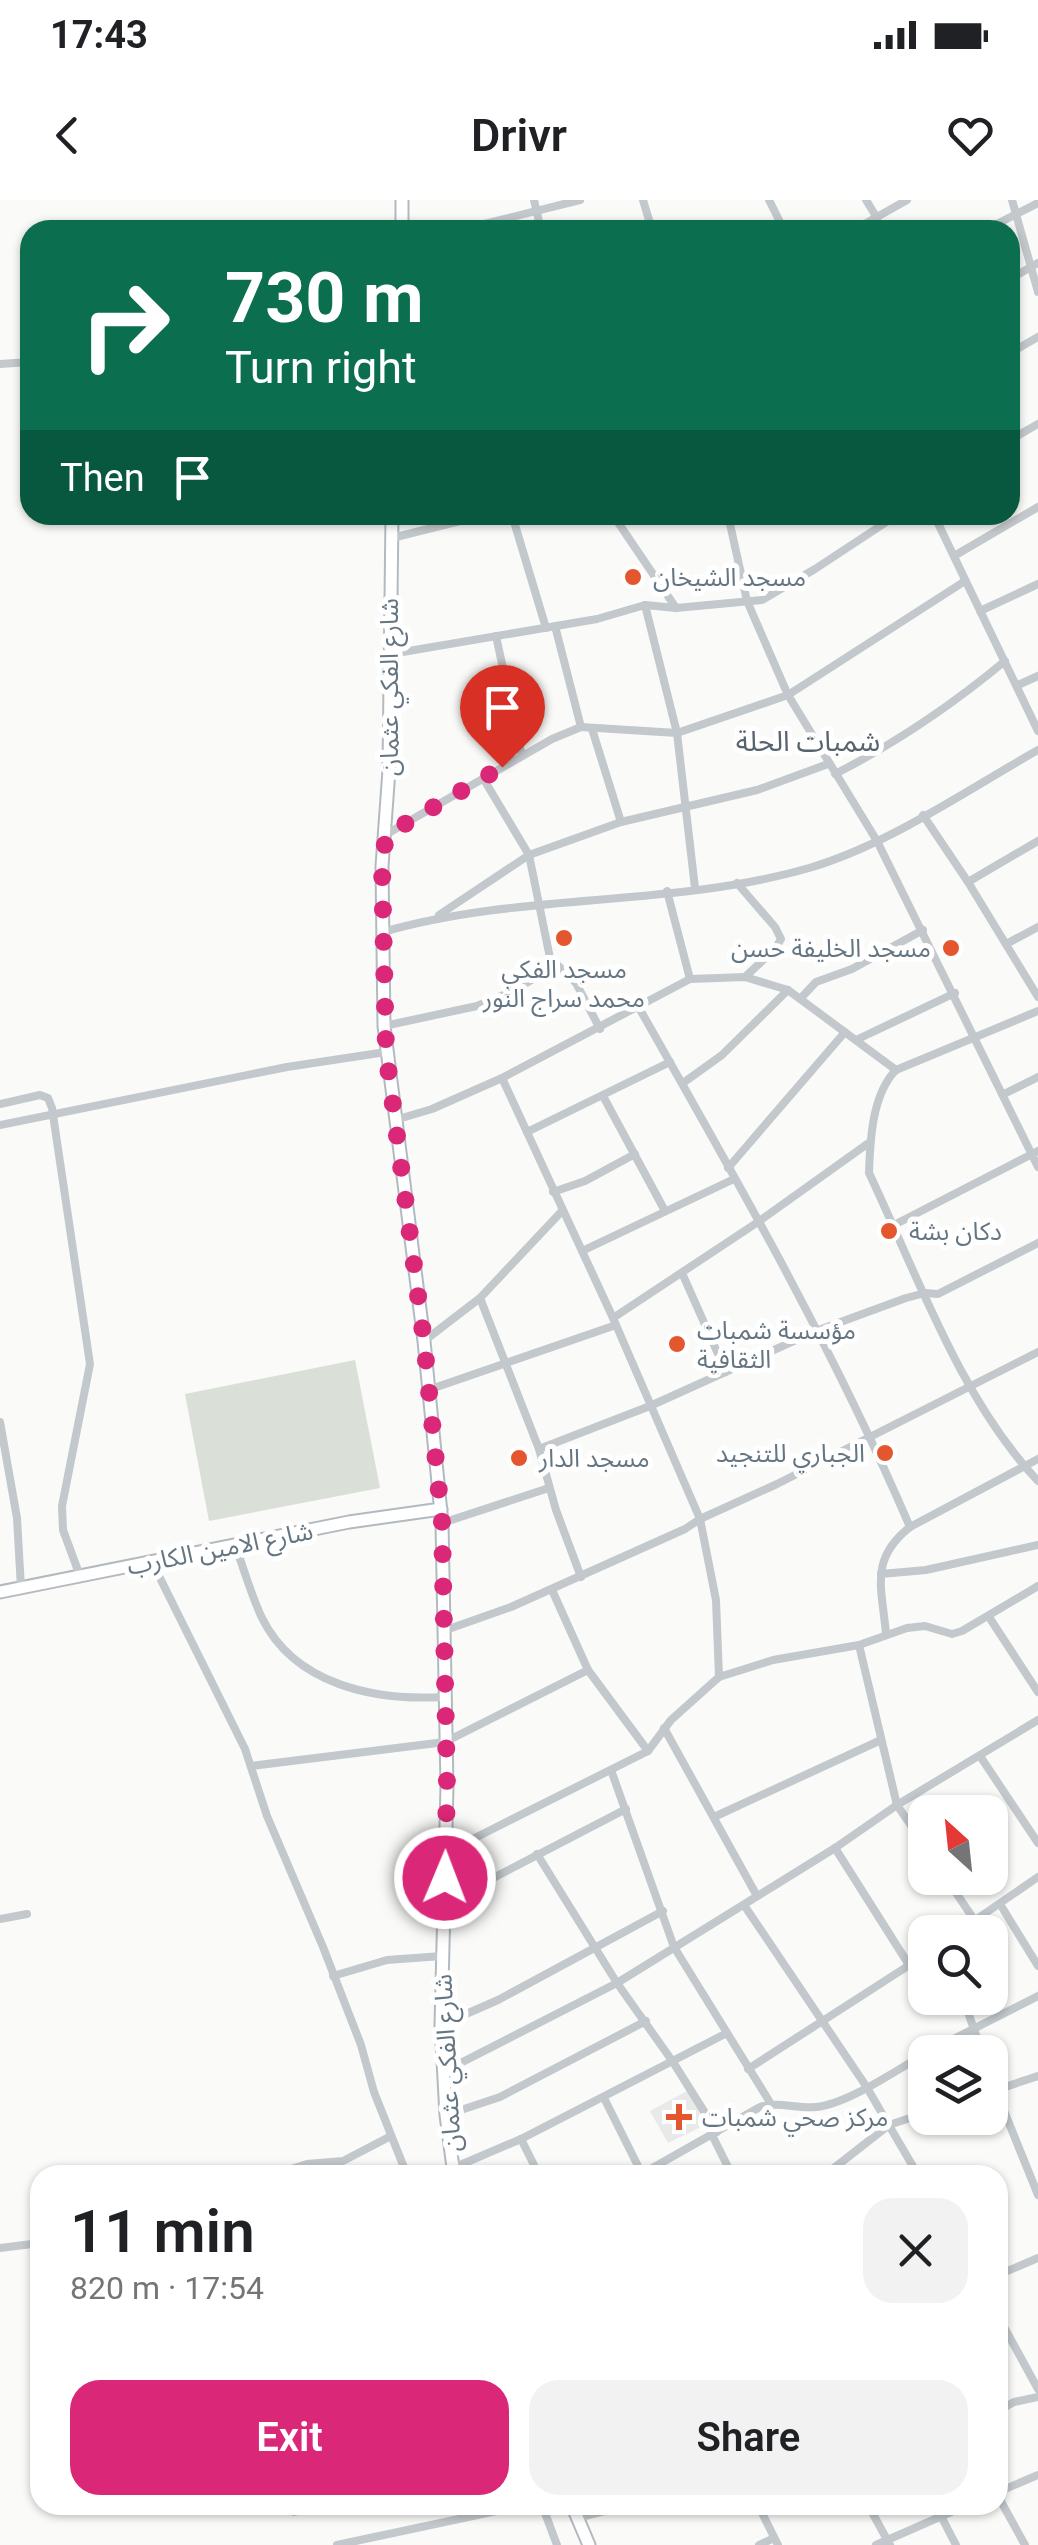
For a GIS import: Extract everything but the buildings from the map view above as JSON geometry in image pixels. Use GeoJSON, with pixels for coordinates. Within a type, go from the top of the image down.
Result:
{"type":"FeatureCollection","features":[{"type":"Feature","properties":{"kind":"street"},"geometry":{"type":"LineString","coordinates":[[534,200],[539,220]]}},
{"type":"Feature","properties":{"kind":"street"},"geometry":{"type":"LineString","coordinates":[[503,220],[580,200]]}},
{"type":"Feature","properties":{"kind":"street"},"geometry":{"type":"LineString","coordinates":[[866,200],[878,218]]}},
{"type":"Feature","properties":{"kind":"street"},"geometry":{"type":"LineString","coordinates":[[874,220],[907,200]]}},
{"type":"Feature","properties":{"kind":"street"},"geometry":{"type":"LineString","coordinates":[[1012,200],[1018,220]]}},
{"type":"Feature","properties":{"kind":"street"},"geometry":{"type":"LineString","coordinates":[[1004,220],[1038,203]]}},
{"type":"Feature","properties":{"kind":"street"},"geometry":{"type":"LineString","coordinates":[[1020,225],[1034,264],[1038,292]]}},
{"type":"Feature","properties":{"kind":"street","name":"شارع الفكي عثمان"},"geometry":{"type":"LineString","coordinates":[[392,525],[384,1026],[424,1341],[441,1516],[445,1742],[441,2025],[453,2165]]}},
{"type":"Feature","properties":{"kind":"street"},"geometry":{"type":"LineString","coordinates":[[392,538],[444,525]]}},
{"type":"Feature","properties":{"kind":"street"},"geometry":{"type":"LineString","coordinates":[[515,525],[580,727]]}},
{"type":"Feature","properties":{"kind":"street"},"geometry":{"type":"LineString","coordinates":[[620,525],[676,608]]}},
{"type":"Feature","properties":{"kind":"street"},"geometry":{"type":"LineString","coordinates":[[730,525],[746,601],[788,695],[877,840],[1034,1152],[1038,1167]]}},
{"type":"Feature","properties":{"kind":"street"},"geometry":{"type":"LineString","coordinates":[[391,654],[597,619],[645,605],[676,608],[762,600],[882,525]]}},
{"type":"Feature","properties":{"kind":"street"},"geometry":{"type":"LineString","coordinates":[[939,525],[1038,731]]}},
{"type":"Feature","properties":{"kind":"street"},"geometry":{"type":"LineString","coordinates":[[954,556],[1007,525]]}},
{"type":"Feature","properties":{"kind":"street"},"geometry":{"type":"LineString","coordinates":[[386,835],[580,727],[677,733],[788,695],[965,581]]}},
{"type":"Feature","properties":{"kind":"street"},"geometry":{"type":"LineString","coordinates":[[980,611],[1038,584]]}},
{"type":"Feature","properties":{"kind":"street"},"geometry":{"type":"LineString","coordinates":[[645,605],[677,733],[695,888]]}},
{"type":"Feature","properties":{"kind":"street"},"geometry":{"type":"LineString","coordinates":[[496,636],[522,756]]}},
{"type":"Feature","properties":{"kind":"street"},"geometry":{"type":"LineString","coordinates":[[835,774],[876,754],[946,708],[1005,661]]}},
{"type":"Feature","properties":{"kind":"street"},"geometry":{"type":"LineString","coordinates":[[1018,684],[1038,676]]}},
{"type":"Feature","properties":{"kind":"street"},"geometry":{"type":"LineString","coordinates":[[592,728],[621,822]]}},
{"type":"Feature","properties":{"kind":"street"},"geometry":{"type":"LineString","coordinates":[[383,932],[435,917],[737,884],[806,869],[877,840],[1038,750]]}},
{"type":"Feature","properties":{"kind":"street"},"geometry":{"type":"LineString","coordinates":[[435,917],[529,855],[621,822],[757,790],[828,764]]}},
{"type":"Feature","properties":{"kind":"street"},"geometry":{"type":"LineString","coordinates":[[483,778],[529,855],[546,949],[554,966],[576,983],[600,1029]]}},
{"type":"Feature","properties":{"kind":"street"},"geometry":{"type":"LineString","coordinates":[[923,815],[1038,997]]}},
{"type":"Feature","properties":{"kind":"street"},"geometry":{"type":"LineString","coordinates":[[968,882],[1038,841]]}},
{"type":"Feature","properties":{"kind":"street"},"geometry":{"type":"LineString","coordinates":[[737,884],[775,927],[780,939],[745,978]]}},
{"type":"Feature","properties":{"kind":"street"},"geometry":{"type":"LineString","coordinates":[[666,891],[690,979]]}},
{"type":"Feature","properties":{"kind":"street"},"geometry":{"type":"LineString","coordinates":[[1006,944],[1038,927]]}},
{"type":"Feature","properties":{"kind":"street"},"geometry":{"type":"LineString","coordinates":[[801,998],[816,982],[852,969],[923,930]]}},
{"type":"Feature","properties":{"kind":"street"},"geometry":{"type":"LineString","coordinates":[[384,1026],[476,1006],[511,992],[554,966]]}},
{"type":"Feature","properties":{"kind":"street"},"geometry":{"type":"LineString","coordinates":[[395,1120],[432,1109],[502,1078],[690,979],[745,978],[788,990],[896,1070]]}},
{"type":"Feature","properties":{"kind":"street"},"geometry":{"type":"LineString","coordinates":[[682,1083],[722,1054],[788,990]]}},
{"type":"Feature","properties":{"kind":"street"},"geometry":{"type":"LineString","coordinates":[[856,1040],[954,993]]}},
{"type":"Feature","properties":{"kind":"street"},"geometry":{"type":"LineString","coordinates":[[638,1006],[780,1256],[870,1435],[910,1527]]}},
{"type":"Feature","properties":{"kind":"street"},"geometry":{"type":"LineString","coordinates":[[1038,1012],[896,1070],[884,1084],[870,1142],[870,1173],[970,1386],[992,1425],[1038,1481]]}},
{"type":"Feature","properties":{"kind":"street"},"geometry":{"type":"LineString","coordinates":[[728,1168],[846,1032]]}},
{"type":"Feature","properties":{"kind":"street"},"geometry":{"type":"LineString","coordinates":[[0,1125],[287,1067],[386,1052]]}},
{"type":"Feature","properties":{"kind":"street"},"geometry":{"type":"LineString","coordinates":[[528,1132],[670,1062]]}},
{"type":"Feature","properties":{"kind":"street"},"geometry":{"type":"LineString","coordinates":[[1004,1094],[1038,1077]]}},
{"type":"Feature","properties":{"kind":"street"},"geometry":{"type":"LineString","coordinates":[[502,1078],[700,1518],[716,1600],[719,1677]]}},
{"type":"Feature","properties":{"kind":"street"},"geometry":{"type":"LineString","coordinates":[[0,1104],[40,1095],[48,1098],[53,1114],[90,1364],[62,1506],[63,1530],[80,1576]]}},
{"type":"Feature","properties":{"kind":"street"},"geometry":{"type":"LineString","coordinates":[[603,1096],[665,1211]]}},
{"type":"Feature","properties":{"kind":"street"},"geometry":{"type":"LineString","coordinates":[[428,1390],[506,1365],[614,1321],[870,1142]]}},
{"type":"Feature","properties":{"kind":"street"},"geometry":{"type":"LineString","coordinates":[[894,1225],[1034,1152]]}},
{"type":"Feature","properties":{"kind":"street"},"geometry":{"type":"LineString","coordinates":[[553,1192],[634,1154]]}},
{"type":"Feature","properties":{"kind":"street"},"geometry":{"type":"LineString","coordinates":[[582,1251],[734,1180]]}},
{"type":"Feature","properties":{"kind":"street"},"geometry":{"type":"LineString","coordinates":[[424,1341],[480,1298],[562,1211]]}},
{"type":"Feature","properties":{"kind":"street"},"geometry":{"type":"LineString","coordinates":[[539,1449],[650,1406],[816,1331],[925,1293],[938,1294],[1038,1243]]}},
{"type":"Feature","properties":{"kind":"street"},"geometry":{"type":"LineString","coordinates":[[682,1273],[726,1372]]}},
{"type":"Feature","properties":{"kind":"street"},"geometry":{"type":"LineString","coordinates":[[480,1298],[539,1449],[581,1577]]}},
{"type":"Feature","properties":{"kind":"street"},"geometry":{"type":"LineString","coordinates":[[444,1631],[552,1590],[685,1529],[700,1518],[777,1484],[1038,1352]]}},
{"type":"Feature","properties":{"kind":"street"},"geometry":{"type":"LineString","coordinates":[[0,1422],[18,1518],[20,1588]]}},
{"type":"Feature","properties":{"kind":"street"},"geometry":{"type":"LineString","coordinates":[[886,1634],[882,1574],[887,1550],[910,1527],[1038,1458]]}},
{"type":"Feature","properties":{"kind":"street"},"geometry":{"type":"LineString","coordinates":[[441,1516],[549,1488]]}},
{"type":"Feature","properties":{"kind":"street","name":"شارع الامين الكارب"},"geometry":{"type":"LineString","coordinates":[[0,1592],[349,1522],[441,1516]]}},
{"type":"Feature","properties":{"kind":"street"},"geometry":{"type":"LineString","coordinates":[[235,1545],[262,1617],[286,1652],[301,1665],[357,1690],[404,1700],[443,1697]]}},
{"type":"Feature","properties":{"kind":"street"},"geometry":{"type":"LineString","coordinates":[[882,1574],[926,1570],[1038,1545]]}},
{"type":"Feature","properties":{"kind":"street"},"geometry":{"type":"LineString","coordinates":[[152,1561],[236,1726],[268,1816],[361,2045],[403,2165]]}},
{"type":"Feature","properties":{"kind":"street"},"geometry":{"type":"LineString","coordinates":[[445,1853],[648,1751],[664,1728],[719,1677],[773,1660],[859,1645],[886,1634],[926,1626],[954,1634],[1038,1586]]}},
{"type":"Feature","properties":{"kind":"street"},"geometry":{"type":"LineString","coordinates":[[552,1590],[588,1670],[648,1751]]}},
{"type":"Feature","properties":{"kind":"street"},"geometry":{"type":"LineString","coordinates":[[989,1617],[1038,1692]]}},
{"type":"Feature","properties":{"kind":"street"},"geometry":{"type":"LineString","coordinates":[[859,1645],[897,1805],[908,1821]]}},
{"type":"Feature","properties":{"kind":"street"},"geometry":{"type":"LineString","coordinates":[[251,1766],[445,1742],[588,1670]]}},
{"type":"Feature","properties":{"kind":"street"},"geometry":{"type":"LineString","coordinates":[[443,2072],[617,1983],[1038,1720]]}},
{"type":"Feature","properties":{"kind":"street"},"geometry":{"type":"LineString","coordinates":[[664,1728],[757,1896]]}},
{"type":"Feature","properties":{"kind":"street"},"geometry":{"type":"LineString","coordinates":[[714,1817],[881,1740]]}},
{"type":"Feature","properties":{"kind":"street"},"geometry":{"type":"LineString","coordinates":[[980,1756],[1038,1843]]}},
{"type":"Feature","properties":{"kind":"street"},"geometry":{"type":"LineString","coordinates":[[611,1770],[674,1947],[771,2104]]}},
{"type":"Feature","properties":{"kind":"street"},"geometry":{"type":"LineString","coordinates":[[445,1903],[626,1809]]}},
{"type":"Feature","properties":{"kind":"street"},"geometry":{"type":"LineString","coordinates":[[748,2069],[908,1965],[835,1848]]}},
{"type":"Feature","properties":{"kind":"street"},"geometry":{"type":"LineString","coordinates":[[538,1854],[617,1983],[674,2062],[728,2165]]}},
{"type":"Feature","properties":{"kind":"street"},"geometry":{"type":"LineString","coordinates":[[984,1915],[1038,1877]]}},
{"type":"Feature","properties":{"kind":"street"},"geometry":{"type":"LineString","coordinates":[[1000,1904],[1038,1966]]}},
{"type":"Feature","properties":{"kind":"street"},"geometry":{"type":"LineString","coordinates":[[744,1905],[866,2086],[912,2165]]}},
{"type":"Feature","properties":{"kind":"street"},"geometry":{"type":"LineString","coordinates":[[441,2025],[498,2000],[663,1911]]}},
{"type":"Feature","properties":{"kind":"street"},"geometry":{"type":"LineString","coordinates":[[0,1919],[27,1914]]}},
{"type":"Feature","properties":{"kind":"street"},"geometry":{"type":"LineString","coordinates":[[333,1976],[387,1960],[442,1956]]}},
{"type":"Feature","properties":{"kind":"street"},"geometry":{"type":"LineString","coordinates":[[961,2035],[1038,1996]]}},
{"type":"Feature","properties":{"kind":"street"},"geometry":{"type":"LineString","coordinates":[[971,2015],[978,2035]]}},
{"type":"Feature","properties":{"kind":"street"},"geometry":{"type":"LineString","coordinates":[[446,2115],[500,2097],[646,2021]]}},
{"type":"Feature","properties":{"kind":"street"},"geometry":{"type":"LineString","coordinates":[[468,2165],[725,2034]]}},
{"type":"Feature","properties":{"kind":"street"},"geometry":{"type":"LineString","coordinates":[[658,2165],[771,2104],[816,2107],[908,2063]]}},
{"type":"Feature","properties":{"kind":"street"},"geometry":{"type":"LineString","coordinates":[[1008,2085],[1038,2076]]}},
{"type":"Feature","properties":{"kind":"street"},"geometry":{"type":"LineString","coordinates":[[604,2098],[636,2165]]}},
{"type":"Feature","properties":{"kind":"street"},"geometry":{"type":"LineString","coordinates":[[838,2165],[889,2125],[908,2119]]}},
{"type":"Feature","properties":{"kind":"street"},"geometry":{"type":"LineString","coordinates":[[1008,2127],[1038,2195]]}},
{"type":"Feature","properties":{"kind":"street"},"geometry":{"type":"LineString","coordinates":[[305,2165],[343,2161],[390,2136]]}},
{"type":"Feature","properties":{"kind":"street"},"geometry":{"type":"LineString","coordinates":[[521,2139],[535,2165]]}},
{"type":"Feature","properties":{"kind":"street"},"geometry":{"type":"LineString","coordinates":[[0,2248],[30,2244]]}},
{"type":"Feature","properties":{"kind":"street"},"geometry":{"type":"LineString","coordinates":[[1008,2270],[1038,2258]]}},
{"type":"Feature","properties":{"kind":"street"},"geometry":{"type":"LineString","coordinates":[[1008,2334],[1038,2389]]}},
{"type":"Feature","properties":{"kind":"street"},"geometry":{"type":"LineString","coordinates":[[1008,2405],[1038,2397]]}},
{"type":"Feature","properties":{"kind":"street"},"geometry":{"type":"LineString","coordinates":[[1008,2490],[1038,2476]]}},
{"type":"Feature","properties":{"kind":"street"},"geometry":{"type":"LineString","coordinates":[[1008,2512],[1026,2545]]}},
{"type":"Feature","properties":{"kind":"street"},"geometry":{"type":"LineString","coordinates":[[337,2545],[478,2515]]}},
{"type":"Feature","properties":{"kind":"street"},"geometry":{"type":"LineString","coordinates":[[546,2515],[558,2545]]}},
{"type":"Feature","properties":{"kind":"street"},"geometry":{"type":"LineString","coordinates":[[576,2515],[589,2545]]}},
{"type":"Feature","properties":{"kind":"street"},"geometry":{"type":"LineString","coordinates":[[577,2518],[589,2515]]}},
{"type":"Feature","properties":{"kind":"street"},"geometry":{"type":"LineString","coordinates":[[760,2545],[776,2542],[763,2515]]}},
{"type":"Feature","properties":{"kind":"street"},"geometry":{"type":"LineString","coordinates":[[874,2515],[889,2542]]}},
{"type":"Feature","properties":{"kind":"street"},"geometry":{"type":"LineString","coordinates":[[876,2545],[942,2516],[956,2545]]}},
{"type":"Feature","properties":{"kind":"shaded area"},"geometry":{"type":"Polygon","coordinates":[[[355,1360],[380,1488],[209,1521],[185,1394],[355,1360]]]}},
{"type":"Feature","properties":{"kind":"shaded area","name":"مركز صحي شمبات"},"geometry":{"type":"Polygon","coordinates":[[[689,2090],[709,2123],[668,2143],[650,2111],[689,2090]]]}},
{"type":"Feature","properties":{"kind":"place","name":"مسجد الشيخان"},"geometry":{"type":"Point","coordinates":[633,577]}},
{"type":"Feature","properties":{"kind":"place","name":"مسجد الفكي محمد سراج النور"},"geometry":{"type":"Point","coordinates":[564,938]}},
{"type":"Feature","properties":{"kind":"place","name":"مسجد الخليفة حسن"},"geometry":{"type":"Point","coordinates":[951,948]}},
{"type":"Feature","properties":{"kind":"place","name":"دكان بشة"},"geometry":{"type":"Point","coordinates":[889,1231]}},
{"type":"Feature","properties":{"kind":"place","name":"مؤسسة شمبات الثقافية"},"geometry":{"type":"Point","coordinates":[677,1344]}},
{"type":"Feature","properties":{"kind":"place","name":"الجباري للتنجيد"},"geometry":{"type":"Point","coordinates":[885,1453]}},
{"type":"Feature","properties":{"kind":"place","name":"مسجد الدار"},"geometry":{"type":"Point","coordinates":[519,1458]}},
{"type":"Feature","properties":{"kind":"place","name":"مركز صحي شمبات"},"geometry":{"type":"Point","coordinates":[679,2117]}},
{"type":"Feature","properties":{"kind":"district","name":"شمبات الحلة"},"geometry":{"type":"Point","coordinates":[808,741]}},
{"type":"Feature","properties":{"kind":"route"},"geometry":{"type":"LineString","coordinates":[[445,1878],[442,1522],[424,1341],[386,1052],[382,866],[386,835],[502,767]]}}]}
